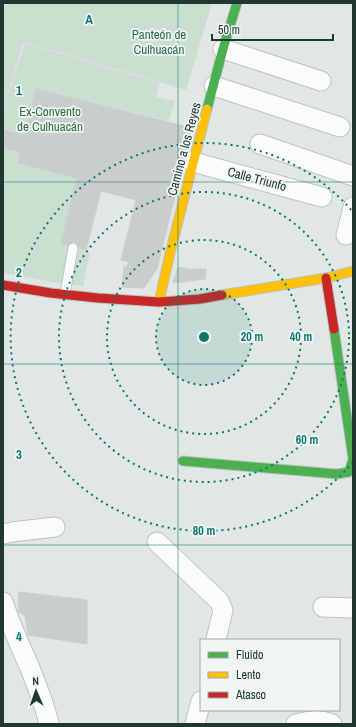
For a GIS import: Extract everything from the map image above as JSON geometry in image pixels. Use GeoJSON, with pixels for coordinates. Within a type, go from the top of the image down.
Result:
{"type":"FeatureCollection","features":[{"type":"Feature","properties":{"kind":"street","name":"Camino a los Reyes"},"geometry":{"type":"LineString","coordinates":[[159,302],[193,162],[223,49],[237,3]]}},
{"type":"Feature","properties":{"kind":"street"},"geometry":{"type":"LineString","coordinates":[[223,49],[321,80]]}},
{"type":"Feature","properties":{"kind":"street"},"geometry":{"type":"LineString","coordinates":[[214,86],[340,127]]}},
{"type":"Feature","properties":{"kind":"street"},"geometry":{"type":"LineString","coordinates":[[260,144],[353,176]]}},
{"type":"Feature","properties":{"kind":"street","name":"Calle Triunfo"},"geometry":{"type":"LineString","coordinates":[[193,162],[322,197]]}},
{"type":"Feature","properties":{"kind":"street"},"geometry":{"type":"LineString","coordinates":[[346,235],[353,207]]}},
{"type":"Feature","properties":{"kind":"street"},"geometry":{"type":"LineString","coordinates":[[3,285],[51,293],[159,302],[200,299],[326,278],[353,271]]}},
{"type":"Feature","properties":{"kind":"street"},"geometry":{"type":"LineString","coordinates":[[183,461],[337,474],[349,472],[353,459],[326,278]]}},
{"type":"Feature","properties":{"kind":"street"},"geometry":{"type":"LineString","coordinates":[[3,534],[55,527]]}},
{"type":"Feature","properties":{"kind":"street"},"geometry":{"type":"LineString","coordinates":[[157,542],[219,601],[223,610],[216,639]]}},
{"type":"Feature","properties":{"kind":"street"},"geometry":{"type":"LineString","coordinates":[[3,602],[40,692],[49,724]]}},
{"type":"Feature","properties":{"kind":"street"},"geometry":{"type":"LineString","coordinates":[[323,607],[353,608]]}},
{"type":"Feature","properties":{"kind":"street"},"geometry":{"type":"LineString","coordinates":[[195,724],[200,706]]}},
{"type":"Feature","properties":{"kind":"street"},"geometry":{"type":"LineString","coordinates":[[296,724],[311,720],[324,721],[332,724]]}},
{"type":"Feature","properties":{"kind":"lane"},"geometry":{"type":"LineString","coordinates":[[65,294],[74,248]]}},
{"type":"Feature","properties":{"kind":"green space","name":"Panteón de Culhuacán"},"geometry":{"type":"Polygon","coordinates":[[[3,3],[212,3],[186,90],[24,42],[3,108],[3,3]]]}},
{"type":"Feature","properties":{"kind":"green space","name":"Ex-Convento de Culhuacán"},"geometry":{"type":"Polygon","coordinates":[[[25,43],[160,83],[156,97],[175,101],[169,121],[101,105],[89,157],[65,246],[90,252],[83,286],[3,273],[3,109],[25,43]]]}},
{"type":"Feature","properties":{"kind":"building"},"geometry":{"type":"Polygon","coordinates":[[[36,89],[192,128],[157,269],[121,260],[136,200],[101,191],[86,250],[61,244],[77,178],[18,163],[36,89]]]}},
{"type":"Feature","properties":{"kind":"building","name":"Ex-Convento de Culhuacán"},"geometry":{"type":"Polygon","coordinates":[[[3,130],[25,135],[20,152],[3,148],[3,130]]]}},
{"type":"Feature","properties":{"kind":"building"},"geometry":{"type":"Polygon","coordinates":[[[129,262],[157,269],[144,288],[122,287],[124,267],[127,266],[129,262]]]}},
{"type":"Feature","properties":{"kind":"building"},"geometry":{"type":"Polygon","coordinates":[[[178,267],[189,269],[206,269],[205,279],[173,283],[178,267]]]}},
{"type":"Feature","properties":{"kind":"building"},"geometry":{"type":"Polygon","coordinates":[[[19,592],[87,600],[87,644],[28,635],[25,616],[18,611],[19,592]]]}},
{"type":"Feature","properties":{"kind":"traffic: fast"},"geometry":{"type":"LineString","coordinates":[[207,109],[237,3]]}},
{"type":"Feature","properties":{"kind":"traffic: fast"},"geometry":{"type":"LineString","coordinates":[[183,461],[337,474],[349,472],[353,459],[334,329]]}},
{"type":"Feature","properties":{"kind":"traffic: slow"},"geometry":{"type":"LineString","coordinates":[[159,302],[207,109]]}},
{"type":"Feature","properties":{"kind":"traffic: slow"},"geometry":{"type":"LineString","coordinates":[[222,295],[326,278],[353,271]]}},
{"type":"Feature","properties":{"kind":"traffic: jam"},"geometry":{"type":"LineString","coordinates":[[326,278],[334,329]]}},
{"type":"Feature","properties":{"kind":"traffic: jam"},"geometry":{"type":"LineString","coordinates":[[3,285],[51,293],[159,302],[200,299],[222,295]]}}]}
